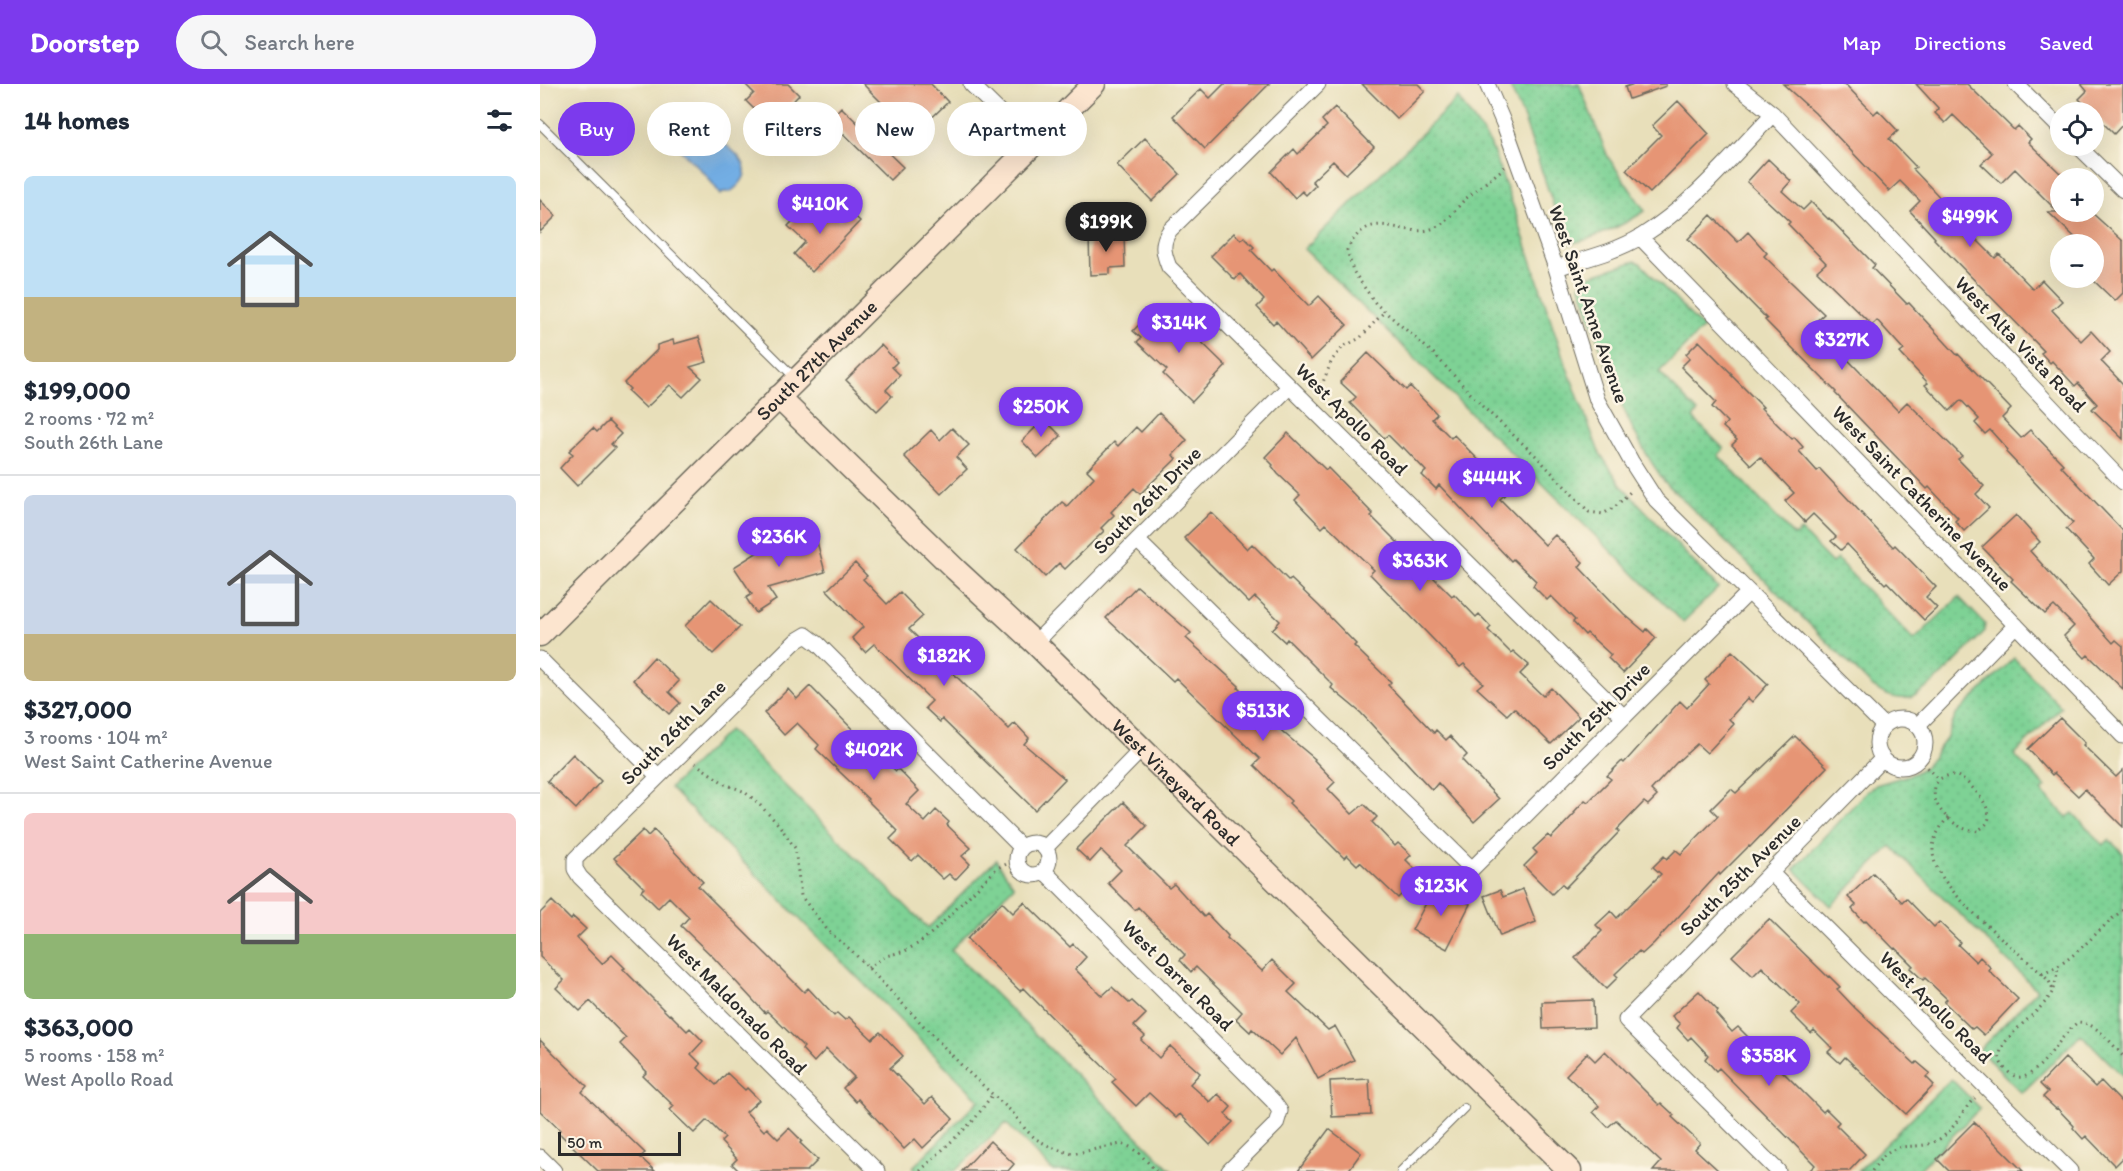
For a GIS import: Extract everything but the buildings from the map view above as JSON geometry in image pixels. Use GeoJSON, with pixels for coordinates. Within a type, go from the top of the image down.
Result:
{"type":"FeatureCollection","features":[{"type":"Feature","properties":{"kind":"street"},"geometry":{"type":"LineString","coordinates":[[971,84],[989,102]]}},
{"type":"Feature","properties":{"kind":"street","name":"South 27th Avenue"},"geometry":{"type":"LineString","coordinates":[[1076,102],[1094,84]]}},
{"type":"Feature","properties":{"kind":"street","name":"West Apollo Road"},"geometry":{"type":"LineString","coordinates":[[1318,84],[1170,230],[1162,246],[1169,267],[1624,717]]}},
{"type":"Feature","properties":{"kind":"street","name":"West Saint Anne Avenue"},"geometry":{"type":"LineString","coordinates":[[1487,84],[1504,124],[1556,268],[1597,400],[1642,479],[1656,500],[1884,726]]}},
{"type":"Feature","properties":{"kind":"street","name":"West Alta Vista Road"},"geometry":{"type":"LineString","coordinates":[[1735,84],[1773,114],[2123,482]]}},
{"type":"Feature","properties":{"kind":"street"},"geometry":{"type":"LineString","coordinates":[[2016,84],[2050,118]]}},
{"type":"Feature","properties":{"kind":"street"},"geometry":{"type":"LineString","coordinates":[[1556,268],[1606,252],[1640,237],[1687,203],[1773,114]]}},
{"type":"Feature","properties":{"kind":"street","name":"South 27th Avenue"},"geometry":{"type":"LineString","coordinates":[[540,635],[1022,156]]}},
{"type":"Feature","properties":{"kind":"street"},"geometry":{"type":"LineString","coordinates":[[2088,156],[2123,190]]}},
{"type":"Feature","properties":{"kind":"street","name":"West Saint Catherine Avenue"},"geometry":{"type":"LineString","coordinates":[[1640,237],[2123,736]]}},
{"type":"Feature","properties":{"kind":"street","name":"South 26th Drive"},"geometry":{"type":"LineString","coordinates":[[1035,643],[1289,387]]}},
{"type":"Feature","properties":{"kind":"street","name":"West Vineyard Road"},"geometry":{"type":"LineString","coordinates":[[778,397],[956,570],[1035,643],[1570,1171]]}},
{"type":"Feature","properties":{"kind":"street","name":"South 25th Drive"},"geometry":{"type":"LineString","coordinates":[[1137,540],[1472,869],[1749,592]]}},
{"type":"Feature","properties":{"kind":"street"},"geometry":{"type":"LineString","coordinates":[[1918,725],[2016,625]]}},
{"type":"Feature","properties":{"kind":"street","name":"South 26th Lane"},"geometry":{"type":"LineString","coordinates":[[574,864],[577,856],[658,776],[796,640],[806,635],[818,644],[1019,854]]}},
{"type":"Feature","properties":{"kind":"street"},"geometry":{"type":"LineString","coordinates":[[540,659],[658,776]]}},
{"type":"Feature","properties":{"kind":"street"},"geometry":{"type":"LineString","coordinates":[[1901,718],[1918,725],[1924,733],[1926,742],[1919,759],[1912,765],[1902,767],[1893,766],[1883,758],[1877,743],[1878,734],[1884,726],[1891,720],[1901,718]]}},
{"type":"Feature","properties":{"kind":"street"},"geometry":{"type":"LineString","coordinates":[[1044,848],[1142,749]]}},
{"type":"Feature","properties":{"kind":"street","name":"South 25th Avenue"},"geometry":{"type":"LineString","coordinates":[[1778,1171],[1626,1020],[1883,758]]}},
{"type":"Feature","properties":{"kind":"street"},"geometry":{"type":"LineString","coordinates":[[1027,843],[1035,843],[1044,848],[1049,857],[1044,871],[1038,875],[1024,873],[1019,854],[1027,843]]}},
{"type":"Feature","properties":{"kind":"street","name":"West Maldonado Road"},"geometry":{"type":"LineString","coordinates":[[574,864],[580,878],[876,1171]]}},
{"type":"Feature","properties":{"kind":"street","name":"West Darrel Road"},"geometry":{"type":"LineString","coordinates":[[1044,871],[1273,1101],[1280,1111],[1276,1124],[1229,1171]]}},
{"type":"Feature","properties":{"kind":"street","name":"West Apollo Road"},"geometry":{"type":"LineString","coordinates":[[1771,873],[2070,1171]]}},
{"type":"Feature","properties":{"kind":"street"},"geometry":{"type":"LineString","coordinates":[[540,1157],[554,1171]]}},
{"type":"Feature","properties":{"kind":"lane"},"geometry":{"type":"LineString","coordinates":[[540,124],[796,379]]}},
{"type":"Feature","properties":{"kind":"lane"},"geometry":{"type":"LineString","coordinates":[[1401,1171],[1464,1108]]}},
{"type":"Feature","properties":{"kind":"path"},"geometry":{"type":"LineString","coordinates":[[1516,158],[1483,187],[1468,196],[1439,226],[1420,231],[1384,224],[1367,227],[1354,237],[1347,250],[1353,272],[1376,304],[1434,354],[1482,406],[1535,455],[1589,512],[1603,514],[1615,507],[1642,479]]}},
{"type":"Feature","properties":{"kind":"path"},"geometry":{"type":"LineString","coordinates":[[1302,400],[1323,382],[1332,360],[1343,347],[1360,338],[1384,312]]}},
{"type":"Feature","properties":{"kind":"path"},"geometry":{"type":"LineString","coordinates":[[682,753],[725,784],[743,790],[779,825],[795,848],[801,896],[828,931],[852,951],[966,1071],[1012,1112],[1036,1139],[1072,1154],[1121,1144],[1131,1147],[1156,1171]]}},
{"type":"Feature","properties":{"kind":"path"},"geometry":{"type":"LineString","coordinates":[[1919,759],[1939,779]]}},
{"type":"Feature","properties":{"kind":"path"},"geometry":{"type":"LineString","coordinates":[[1948,775],[1956,775],[1985,802],[1989,812],[1988,821],[1978,831],[1964,828],[1948,817],[1935,801],[1933,792],[1939,779],[1948,775]]}},
{"type":"Feature","properties":{"kind":"path"},"geometry":{"type":"LineString","coordinates":[[1948,817],[1937,831],[1933,843],[1934,859],[1941,878],[1972,912],[2042,974],[2049,981],[2053,990]]}},
{"type":"Feature","properties":{"kind":"path"},"geometry":{"type":"LineString","coordinates":[[868,968],[886,957],[905,951],[919,943],[997,868],[1019,854]]}},
{"type":"Feature","properties":{"kind":"path"},"geometry":{"type":"LineString","coordinates":[[2042,974],[2058,968],[2123,910]]}},
{"type":"Feature","properties":{"kind":"path"},"geometry":{"type":"LineString","coordinates":[[2058,968],[2050,998],[2007,1037],[2000,1049],[1999,1059],[2004,1069],[2014,1077],[2025,1077],[2036,1069],[2067,1031],[2078,1022],[2095,1028],[2123,1056]]}},
{"type":"Feature","properties":{"kind":"path"},"geometry":{"type":"LineString","coordinates":[[1982,1060],[2000,1055]]}},
{"type":"Feature","properties":{"kind":"path"},"geometry":{"type":"LineString","coordinates":[[1872,1171],[1883,1156],[1893,1149],[1931,1143],[1941,1138],[1953,1128],[1973,1100],[1988,1089]]}},
{"type":"Feature","properties":{"kind":"path"},"geometry":{"type":"LineString","coordinates":[[920,1171],[974,1120],[992,1095]]}},
{"type":"Feature","properties":{"kind":"green space"},"geometry":{"type":"Polygon","coordinates":[[[1509,84],[1579,84],[1608,157],[1645,211],[1599,235],[1569,244],[1566,242],[1524,119],[1509,84]]]}},
{"type":"Feature","properties":{"kind":"green space"},"geometry":{"type":"Polygon","coordinates":[[[1458,98],[1490,143],[1563,357],[1599,452],[1622,486],[1718,588],[1683,622],[1304,249],[1458,98]]]}},
{"type":"Feature","properties":{"kind":"green space"},"geometry":{"type":"Polygon","coordinates":[[[1635,261],[1640,263],[1703,328],[1659,372],[1698,412],[1693,418],[1724,449],[1718,455],[1794,536],[1801,531],[1832,563],[1837,559],[1914,640],[1959,597],[1985,624],[1985,631],[1926,689],[1908,698],[1899,698],[1873,687],[1664,481],[1624,411],[1580,286],[1583,278],[1635,261]]]}},
{"type":"Feature","properties":{"kind":"green space"},"geometry":{"type":"Polygon","coordinates":[[[2014,658],[2061,707],[2014,755],[2046,787],[2041,791],[2067,817],[2073,813],[2103,845],[2109,840],[2123,853],[2123,1076],[2081,1034],[2022,1093],[1979,1050],[2037,990],[1891,846],[1831,906],[1794,869],[1867,791],[1876,785],[1915,773],[1926,766],[1946,739],[1956,715],[2014,658]]]}},
{"type":"Feature","properties":{"kind":"green space"},"geometry":{"type":"Polygon","coordinates":[[[729,730],[928,928],[996,860],[1014,886],[951,950],[1172,1171],[1053,1171],[1006,1123],[955,1171],[916,1171],[913,1167],[979,1100],[670,788],[729,730]]]}},
{"type":"Feature","properties":{"kind":"green space"},"geometry":{"type":"Polygon","coordinates":[[[1951,1079],[1980,1108],[1918,1171],[1858,1171],[1951,1079]]]}},
{"type":"Feature","properties":{"kind":"water"},"geometry":{"type":"Polygon","coordinates":[[[731,149],[744,165],[745,174],[741,183],[730,192],[723,192],[721,195],[707,176],[686,156],[731,156],[731,149]]]}}]}
